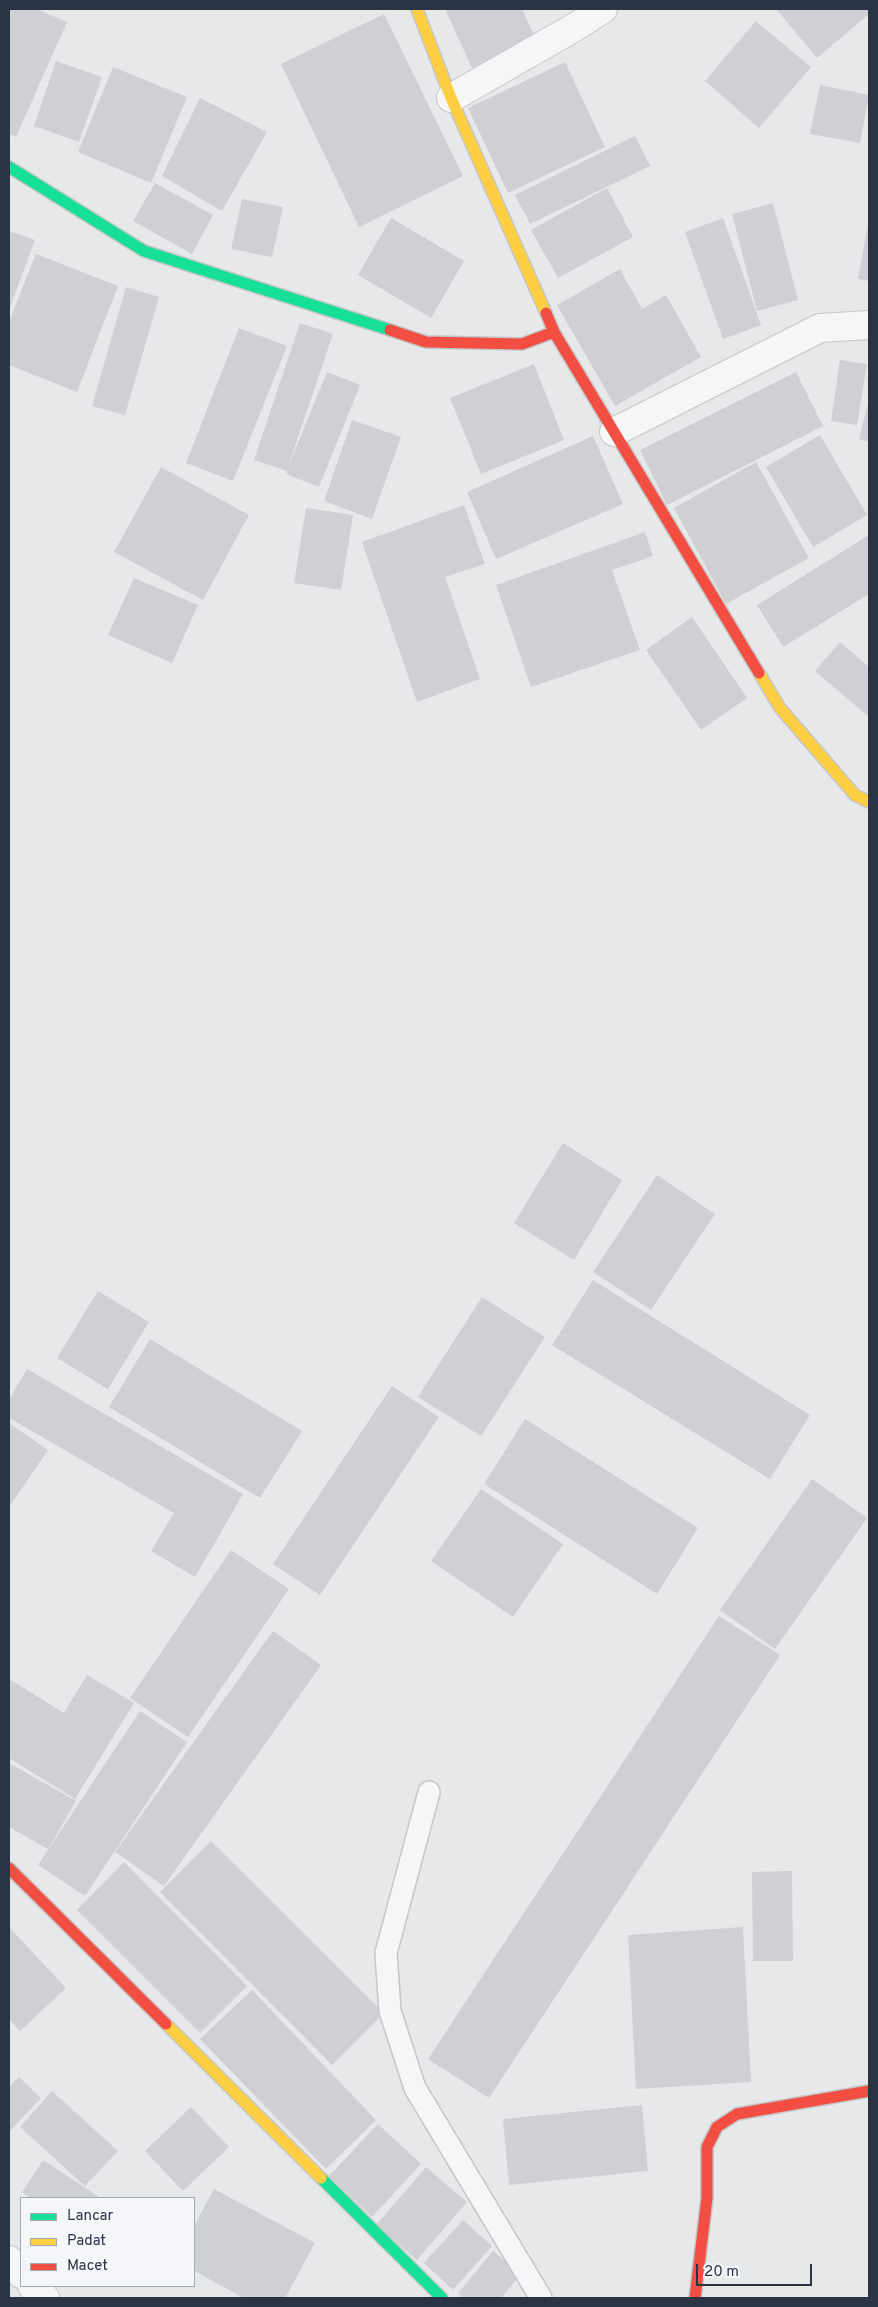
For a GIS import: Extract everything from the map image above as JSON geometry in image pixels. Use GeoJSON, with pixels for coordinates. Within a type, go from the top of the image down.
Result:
{"type":"FeatureCollection","features":[{"type":"Feature","properties":{"kind":"street"},"geometry":{"type":"LineString","coordinates":[[417,9],[451,98],[554,332],[780,708],[856,795],[869,802]]}},
{"type":"Feature","properties":{"kind":"street"},"geometry":{"type":"LineString","coordinates":[[451,98],[603,9]]}},
{"type":"Feature","properties":{"kind":"street"},"geometry":{"type":"LineString","coordinates":[[9,167],[144,251],[426,342],[522,344],[554,332]]}},
{"type":"Feature","properties":{"kind":"street"},"geometry":{"type":"LineString","coordinates":[[614,432],[820,328],[869,324]]}},
{"type":"Feature","properties":{"kind":"street"},"geometry":{"type":"LineString","coordinates":[[9,1868],[442,2298]]}},
{"type":"Feature","properties":{"kind":"street"},"geometry":{"type":"LineString","coordinates":[[695,2298],[707,2198],[707,2147],[717,2127],[737,2114],[869,2091]]}},
{"type":"Feature","properties":{"kind":"street"},"geometry":{"type":"LineString","coordinates":[[9,2260],[20,2273]]}},
{"type":"Feature","properties":{"kind":"street"},"geometry":{"type":"LineString","coordinates":[[33,2287],[45,2298]]}},
{"type":"Feature","properties":{"kind":"lane"},"geometry":{"type":"LineString","coordinates":[[429,1792],[386,1953],[390,2011],[415,2088],[541,2298]]}},
{"type":"Feature","properties":{"kind":"building"},"geometry":{"type":"Polygon","coordinates":[[[9,9],[36,9],[67,22],[16,137],[9,134],[9,9]]]}},
{"type":"Feature","properties":{"kind":"building"},"geometry":{"type":"Polygon","coordinates":[[[445,9],[522,9],[535,38],[472,68],[445,9]]]}},
{"type":"Feature","properties":{"kind":"building"},"geometry":{"type":"Polygon","coordinates":[[[776,9],[869,9],[869,14],[817,58],[776,9]]]}},
{"type":"Feature","properties":{"kind":"building"},"geometry":{"type":"Polygon","coordinates":[[[384,14],[463,176],[359,227],[281,64],[384,14]]]}},
{"type":"Feature","properties":{"kind":"building"},"geometry":{"type":"Polygon","coordinates":[[[756,21],[811,67],[759,128],[705,81],[756,21]]]}},
{"type":"Feature","properties":{"kind":"building"},"geometry":{"type":"Polygon","coordinates":[[[56,61],[102,77],[79,142],[34,126],[56,61]]]}},
{"type":"Feature","properties":{"kind":"building"},"geometry":{"type":"Polygon","coordinates":[[[565,62],[605,147],[508,193],[468,108],[565,62]]]}},
{"type":"Feature","properties":{"kind":"building"},"geometry":{"type":"Polygon","coordinates":[[[113,67],[187,97],[151,183],[78,152],[113,67]]]}},
{"type":"Feature","properties":{"kind":"building"},"geometry":{"type":"Polygon","coordinates":[[[820,85],[869,95],[860,143],[810,134],[820,85]]]}},
{"type":"Feature","properties":{"kind":"building"},"geometry":{"type":"Polygon","coordinates":[[[200,98],[267,132],[222,211],[162,176],[200,98]]]}},
{"type":"Feature","properties":{"kind":"building"},"geometry":{"type":"Polygon","coordinates":[[[635,136],[650,166],[530,224],[515,195],[635,136]]]}},
{"type":"Feature","properties":{"kind":"building"},"geometry":{"type":"Polygon","coordinates":[[[155,183],[213,215],[192,254],[133,221],[155,183]]]}},
{"type":"Feature","properties":{"kind":"building"},"geometry":{"type":"Polygon","coordinates":[[[607,188],[633,237],[558,278],[531,230],[607,188]]]}},
{"type":"Feature","properties":{"kind":"building"},"geometry":{"type":"Polygon","coordinates":[[[242,199],[283,207],[272,257],[231,249],[242,199]]]}},
{"type":"Feature","properties":{"kind":"building"},"geometry":{"type":"Polygon","coordinates":[[[773,203],[798,300],[757,311],[732,214],[773,203]]]}},
{"type":"Feature","properties":{"kind":"building"},"geometry":{"type":"Polygon","coordinates":[[[391,218],[464,261],[431,318],[358,275],[391,218]]]}},
{"type":"Feature","properties":{"kind":"building"},"geometry":{"type":"Polygon","coordinates":[[[723,218],[761,325],[723,339],[685,232],[723,218]]]}},
{"type":"Feature","properties":{"kind":"building"},"geometry":{"type":"Polygon","coordinates":[[[869,225],[869,281],[858,279],[869,225]]]}},
{"type":"Feature","properties":{"kind":"building"},"geometry":{"type":"Polygon","coordinates":[[[9,231],[35,240],[9,310],[9,231]]]}},
{"type":"Feature","properties":{"kind":"building"},"geometry":{"type":"Polygon","coordinates":[[[36,254],[118,286],[77,392],[9,365],[9,322],[36,254]]]}},
{"type":"Feature","properties":{"kind":"building"},"geometry":{"type":"Polygon","coordinates":[[[620,269],[642,309],[666,295],[701,357],[615,406],[557,305],[620,269]]]}},
{"type":"Feature","properties":{"kind":"building"},"geometry":{"type":"Polygon","coordinates":[[[126,287],[159,297],[125,415],[92,406],[126,287]]]}},
{"type":"Feature","properties":{"kind":"building"},"geometry":{"type":"Polygon","coordinates":[[[300,323],[333,334],[288,467],[327,372],[360,385],[319,487],[286,474],[287,471],[254,460],[300,323]]]}},
{"type":"Feature","properties":{"kind":"building"},"geometry":{"type":"Polygon","coordinates":[[[239,328],[287,346],[233,481],[186,463],[239,328]]]}},
{"type":"Feature","properties":{"kind":"building"},"geometry":{"type":"Polygon","coordinates":[[[840,360],[867,364],[857,425],[831,421],[840,360]]]}},
{"type":"Feature","properties":{"kind":"building"},"geometry":{"type":"Polygon","coordinates":[[[534,364],[564,440],[481,474],[450,398],[534,364]]]}},
{"type":"Feature","properties":{"kind":"building"},"geometry":{"type":"Polygon","coordinates":[[[796,372],[823,426],[667,505],[640,450],[796,372]]]}},
{"type":"Feature","properties":{"kind":"building"},"geometry":{"type":"Polygon","coordinates":[[[869,400],[869,442],[859,439],[869,400]]]}},
{"type":"Feature","properties":{"kind":"building"},"geometry":{"type":"Polygon","coordinates":[[[352,420],[401,437],[372,519],[324,501],[352,420]]]}},
{"type":"Feature","properties":{"kind":"building"},"geometry":{"type":"Polygon","coordinates":[[[820,435],[867,515],[813,547],[766,467],[820,435]]]}},
{"type":"Feature","properties":{"kind":"building"},"geometry":{"type":"Polygon","coordinates":[[[593,436],[623,504],[496,559],[467,492],[593,436]]]}},
{"type":"Feature","properties":{"kind":"building"},"geometry":{"type":"Polygon","coordinates":[[[756,462],[809,558],[726,604],[674,508],[756,462]]]}},
{"type":"Feature","properties":{"kind":"building"},"geometry":{"type":"Polygon","coordinates":[[[161,467],[249,515],[203,600],[114,552],[161,467]]]}},
{"type":"Feature","properties":{"kind":"building"},"geometry":{"type":"Polygon","coordinates":[[[464,505],[485,564],[445,577],[480,679],[417,702],[362,542],[464,505]]]}},
{"type":"Feature","properties":{"kind":"building"},"geometry":{"type":"Polygon","coordinates":[[[306,508],[353,515],[341,590],[294,583],[306,508]]]}},
{"type":"Feature","properties":{"kind":"building"},"geometry":{"type":"Polygon","coordinates":[[[645,532],[653,556],[612,570],[640,650],[531,687],[496,585],[645,532]]]}},
{"type":"Feature","properties":{"kind":"building"},"geometry":{"type":"Polygon","coordinates":[[[869,535],[869,594],[783,647],[757,605],[869,535]]]}},
{"type":"Feature","properties":{"kind":"building"},"geometry":{"type":"Polygon","coordinates":[[[134,578],[198,605],[172,663],[108,635],[134,578]]]}},
{"type":"Feature","properties":{"kind":"building"},"geometry":{"type":"Polygon","coordinates":[[[692,617],[747,698],[701,730],[646,650],[692,617]]]}},
{"type":"Feature","properties":{"kind":"building"},"geometry":{"type":"Polygon","coordinates":[[[840,642],[869,667],[868,716],[815,671],[840,642]]]}},
{"type":"Feature","properties":{"kind":"building"},"geometry":{"type":"Polygon","coordinates":[[[563,1143],[622,1180],[574,1260],[514,1223],[563,1143]]]}},
{"type":"Feature","properties":{"kind":"building"},"geometry":{"type":"Polygon","coordinates":[[[657,1175],[715,1214],[651,1310],[593,1272],[657,1175]]]}},
{"type":"Feature","properties":{"kind":"building"},"geometry":{"type":"Polygon","coordinates":[[[593,1280],[810,1415],[770,1479],[552,1345],[593,1280]]]}},
{"type":"Feature","properties":{"kind":"building"},"geometry":{"type":"Polygon","coordinates":[[[98,1291],[149,1322],[108,1389],[57,1358],[98,1291]]]}},
{"type":"Feature","properties":{"kind":"building"},"geometry":{"type":"Polygon","coordinates":[[[482,1297],[545,1337],[481,1436],[418,1397],[482,1297]]]}},
{"type":"Feature","properties":{"kind":"building"},"geometry":{"type":"Polygon","coordinates":[[[150,1339],[302,1431],[260,1498],[109,1407],[150,1339]]]}},
{"type":"Feature","properties":{"kind":"building"},"geometry":{"type":"Polygon","coordinates":[[[27,1369],[243,1494],[195,1577],[151,1551],[174,1513],[9,1418],[9,1400],[27,1369]]]}},
{"type":"Feature","properties":{"kind":"building"},"geometry":{"type":"Polygon","coordinates":[[[392,1386],[439,1417],[320,1595],[273,1564],[392,1386]]]}},
{"type":"Feature","properties":{"kind":"building"},"geometry":{"type":"Polygon","coordinates":[[[525,1419],[698,1528],[657,1594],[484,1484],[525,1419]]]}},
{"type":"Feature","properties":{"kind":"building"},"geometry":{"type":"Polygon","coordinates":[[[9,1423],[48,1450],[9,1507],[9,1423]]]}},
{"type":"Feature","properties":{"kind":"building"},"geometry":{"type":"Polygon","coordinates":[[[812,1479],[867,1518],[775,1649],[720,1610],[812,1479]]]}},
{"type":"Feature","properties":{"kind":"building"},"geometry":{"type":"Polygon","coordinates":[[[481,1489],[563,1544],[513,1617],[431,1561],[481,1489]]]}},
{"type":"Feature","properties":{"kind":"building"},"geometry":{"type":"Polygon","coordinates":[[[231,1550],[289,1589],[188,1737],[130,1698],[231,1550]]]}},
{"type":"Feature","properties":{"kind":"building"},"geometry":{"type":"Polygon","coordinates":[[[719,1616],[780,1655],[489,2098],[428,2059],[719,1616]]]}},
{"type":"Feature","properties":{"kind":"building"},"geometry":{"type":"Polygon","coordinates":[[[273,1631],[321,1665],[164,1886],[115,1852],[273,1631]]]}},
{"type":"Feature","properties":{"kind":"building"},"geometry":{"type":"Polygon","coordinates":[[[87,1675],[134,1703],[75,1799],[9,1758],[9,1679],[64,1713],[87,1675]]]}},
{"type":"Feature","properties":{"kind":"building"},"geometry":{"type":"Polygon","coordinates":[[[140,1711],[187,1742],[85,1896],[38,1865],[140,1711]]]}},
{"type":"Feature","properties":{"kind":"building"},"geometry":{"type":"Polygon","coordinates":[[[9,1763],[76,1801],[48,1849],[9,1827],[9,1763]]]}},
{"type":"Feature","properties":{"kind":"building"},"geometry":{"type":"Polygon","coordinates":[[[211,1841],[384,2013],[332,2065],[160,1892],[211,1841]]]}},
{"type":"Feature","properties":{"kind":"building"},"geometry":{"type":"Polygon","coordinates":[[[124,1862],[247,1986],[200,2033],[77,1910],[124,1862]]]}},
{"type":"Feature","properties":{"kind":"building"},"geometry":{"type":"Polygon","coordinates":[[[792,1871],[793,1961],[753,1961],[752,1872],[792,1871]]]}},
{"type":"Feature","properties":{"kind":"building"},"geometry":{"type":"Polygon","coordinates":[[[9,1927],[66,1988],[20,2031],[9,2019],[9,1927]]]}},
{"type":"Feature","properties":{"kind":"building"},"geometry":{"type":"Polygon","coordinates":[[[743,1927],[751,2082],[636,2089],[628,1935],[743,1927]]]}},
{"type":"Feature","properties":{"kind":"building"},"geometry":{"type":"Polygon","coordinates":[[[252,1990],[376,2120],[326,2169],[200,2039],[252,1990]]]}},
{"type":"Feature","properties":{"kind":"building"},"geometry":{"type":"Polygon","coordinates":[[[19,2077],[41,2098],[9,2132],[9,2087],[19,2077]]]}},
{"type":"Feature","properties":{"kind":"building"},"geometry":{"type":"Polygon","coordinates":[[[52,2091],[118,2151],[85,2186],[20,2127],[52,2091]]]}},
{"type":"Feature","properties":{"kind":"building"},"geometry":{"type":"Polygon","coordinates":[[[642,2105],[648,2171],[509,2185],[503,2119],[642,2105]]]}},
{"type":"Feature","properties":{"kind":"building"},"geometry":{"type":"Polygon","coordinates":[[[191,2107],[229,2147],[183,2191],[145,2151],[191,2107]]]}},
{"type":"Feature","properties":{"kind":"building"},"geometry":{"type":"Polygon","coordinates":[[[378,2124],[421,2164],[372,2217],[329,2176],[378,2124]]]}},
{"type":"Feature","properties":{"kind":"building"},"geometry":{"type":"Polygon","coordinates":[[[43,2160],[99,2197],[30,2197],[22,2192],[43,2160]]]}},
{"type":"Feature","properties":{"kind":"building"},"geometry":{"type":"Polygon","coordinates":[[[426,2167],[467,2202],[417,2260],[376,2225],[426,2167]]]}},
{"type":"Feature","properties":{"kind":"building"},"geometry":{"type":"Polygon","coordinates":[[[214,2189],[315,2243],[285,2298],[244,2298],[195,2272],[195,2224],[214,2189]]]}},
{"type":"Feature","properties":{"kind":"building"},"geometry":{"type":"Polygon","coordinates":[[[463,2220],[492,2246],[453,2290],[424,2263],[463,2220]]]}},
{"type":"Feature","properties":{"kind":"building"},"geometry":{"type":"Polygon","coordinates":[[[493,2251],[521,2274],[501,2298],[464,2298],[458,2293],[493,2251]]]}},
{"type":"Feature","properties":{"kind":"traffic: fast"},"geometry":{"type":"LineString","coordinates":[[9,167],[144,251],[390,330]]}},
{"type":"Feature","properties":{"kind":"traffic: fast"},"geometry":{"type":"LineString","coordinates":[[321,2178],[442,2298]]}},
{"type":"Feature","properties":{"kind":"traffic: slow"},"geometry":{"type":"LineString","coordinates":[[417,9],[451,98],[546,313]]}},
{"type":"Feature","properties":{"kind":"traffic: slow"},"geometry":{"type":"LineString","coordinates":[[759,673],[780,708],[855,795],[869,802]]}},
{"type":"Feature","properties":{"kind":"traffic: slow"},"geometry":{"type":"LineString","coordinates":[[166,2024],[321,2178]]}},
{"type":"Feature","properties":{"kind":"traffic: jam"},"geometry":{"type":"LineString","coordinates":[[546,313],[554,332],[759,673]]}},
{"type":"Feature","properties":{"kind":"traffic: jam"},"geometry":{"type":"LineString","coordinates":[[390,330],[426,342],[522,344],[554,332]]}},
{"type":"Feature","properties":{"kind":"traffic: jam"},"geometry":{"type":"LineString","coordinates":[[9,1868],[166,2024]]}},
{"type":"Feature","properties":{"kind":"traffic: jam"},"geometry":{"type":"LineString","coordinates":[[695,2298],[707,2198],[707,2147],[717,2127],[737,2114],[869,2091]]}}]}
